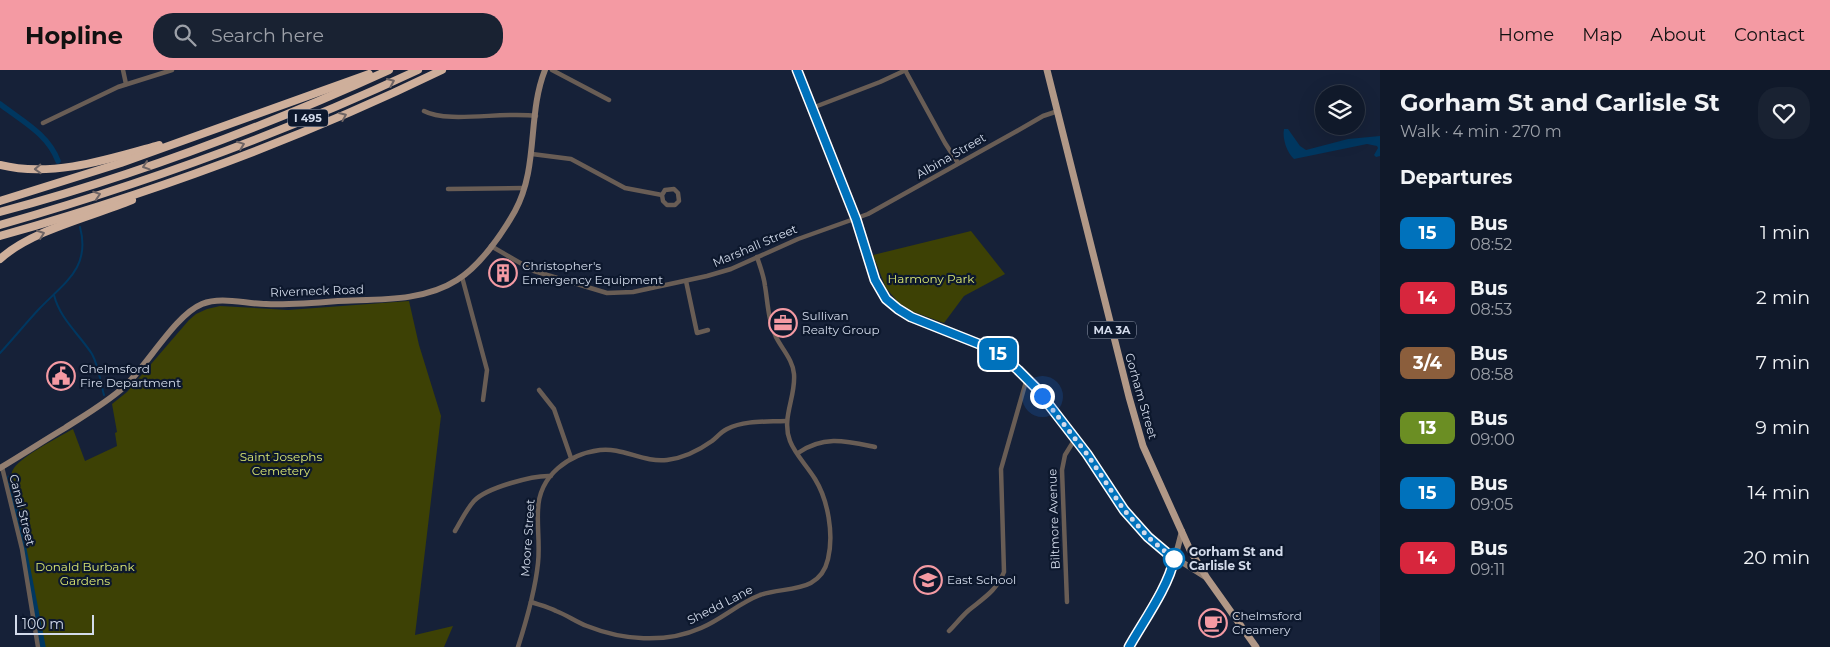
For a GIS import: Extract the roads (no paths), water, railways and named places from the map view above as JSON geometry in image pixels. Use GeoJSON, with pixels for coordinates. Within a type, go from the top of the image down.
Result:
{"type":"FeatureCollection","features":[{"type":"Feature","properties":{"kind":"highway"},"geometry":{"type":"LineString","coordinates":[[0,201],[188,140],[380,70]]}},
{"type":"Feature","properties":{"kind":"highway","name":"I 495"},"geometry":{"type":"LineString","coordinates":[[0,212],[62,194],[196,149],[313,104],[390,70]]}},
{"type":"Feature","properties":{"kind":"highway","name":"I 495"},"geometry":{"type":"LineString","coordinates":[[0,224],[106,192],[215,155],[349,101],[418,70]]}},
{"type":"Feature","properties":{"kind":"highway"},"geometry":{"type":"LineString","coordinates":[[0,259],[32,237],[106,211],[320,125],[442,70]]}},
{"type":"Feature","properties":{"kind":"highway"},"geometry":{"type":"LineString","coordinates":[[0,165],[32,169],[67,166],[111,158],[170,142],[188,140]]}},
{"type":"Feature","properties":{"kind":"highway"},"geometry":{"type":"LineString","coordinates":[[0,236],[116,201],[195,174]]}},
{"type":"Feature","properties":{"kind":"main road","name":"Gorham Street"},"geometry":{"type":"LineString","coordinates":[[1047,70],[1131,406],[1143,446],[1190,550],[1207,578],[1256,647]]}},
{"type":"Feature","properties":{"kind":"street"},"geometry":{"type":"LineString","coordinates":[[123,70],[126,84]]}},
{"type":"Feature","properties":{"kind":"street"},"geometry":{"type":"LineString","coordinates":[[43,123],[104,93],[172,70]]}},
{"type":"Feature","properties":{"kind":"street","name":"Riverneck Road"},"geometry":{"type":"LineString","coordinates":[[1,468],[114,396],[136,374],[182,319],[201,304],[223,301],[260,304],[299,304],[397,298],[438,289],[462,277],[476,265],[516,210],[524,188],[532,154],[538,93],[545,70]]}},
{"type":"Feature","properties":{"kind":"street"},"geometry":{"type":"LineString","coordinates":[[552,70],[609,100]]}},
{"type":"Feature","properties":{"kind":"street"},"geometry":{"type":"LineString","coordinates":[[797,70],[856,219],[875,280],[882,293],[892,304],[911,317],[984,346],[1009,362],[1027,378],[1087,454],[1124,510],[1148,537],[1174,559],[1207,578]]}},
{"type":"Feature","properties":{"kind":"street"},"geometry":{"type":"LineString","coordinates":[[812,108],[880,82],[905,70],[958,163]]}},
{"type":"Feature","properties":{"kind":"street"},"geometry":{"type":"LineString","coordinates":[[424,111],[443,116],[514,114],[536,116]]}},
{"type":"Feature","properties":{"kind":"street","name":"Albina Street"},"geometry":{"type":"LineString","coordinates":[[856,219],[1044,116],[1058,111]]}},
{"type":"Feature","properties":{"kind":"street"},"geometry":{"type":"LineString","coordinates":[[532,154],[571,159],[625,188],[662,195]]}},
{"type":"Feature","properties":{"kind":"street"},"geometry":{"type":"LineString","coordinates":[[448,189],[524,188]]}},
{"type":"Feature","properties":{"kind":"street"},"geometry":{"type":"LineString","coordinates":[[674,189],[678,192],[679,201],[672,206],[667,205],[663,201],[662,195],[665,190],[674,189]]}},
{"type":"Feature","properties":{"kind":"street","name":"Marshall Street"},"geometry":{"type":"LineString","coordinates":[[491,246],[534,271],[601,291],[614,293],[633,292],[720,273],[798,239],[856,219]]}},
{"type":"Feature","properties":{"kind":"street","name":"Shedd Lane"},"geometry":{"type":"LineString","coordinates":[[532,602],[555,610],[586,626],[615,635],[663,638],[686,634],[702,628],[739,605],[761,595],[806,586],[819,577],[828,561],[831,542],[829,522],[816,480],[790,441],[786,421],[794,388],[794,373],[788,357],[771,327],[765,286],[757,257]]}},
{"type":"Feature","properties":{"kind":"street"},"geometry":{"type":"LineString","coordinates":[[462,277],[486,370],[483,400]]}},
{"type":"Feature","properties":{"kind":"street"},"geometry":{"type":"LineString","coordinates":[[686,281],[697,333],[708,330]]}},
{"type":"Feature","properties":{"kind":"street"},"geometry":{"type":"LineString","coordinates":[[949,631],[967,612],[989,595],[999,583],[1004,572],[1001,469],[1027,378]]}},
{"type":"Feature","properties":{"kind":"street"},"geometry":{"type":"LineString","coordinates":[[539,390],[554,409],[571,458]]}},
{"type":"Feature","properties":{"kind":"street","name":"Moore Street"},"geometry":{"type":"LineString","coordinates":[[518,647],[532,602],[538,560],[538,508],[542,491],[551,476],[565,461],[584,452],[604,449],[626,453],[645,460],[665,461],[696,451],[725,430],[739,424],[786,421]]}},
{"type":"Feature","properties":{"kind":"street","name":"Biltmore Avenue"},"geometry":{"type":"LineString","coordinates":[[1068,602],[1062,470],[1064,455],[1075,439]]}},
{"type":"Feature","properties":{"kind":"street"},"geometry":{"type":"LineString","coordinates":[[798,453],[809,445],[828,441],[846,441],[875,447]]}},
{"type":"Feature","properties":{"kind":"street","name":"Canal Street"},"geometry":{"type":"LineString","coordinates":[[1,468],[22,549],[38,647]]}},
{"type":"Feature","properties":{"kind":"street"},"geometry":{"type":"LineString","coordinates":[[455,531],[475,500],[484,493],[520,480],[540,475],[551,476]]}},
{"type":"Feature","properties":{"kind":"street"},"geometry":{"type":"LineString","coordinates":[[1129,647],[1173,566],[1182,530]]}},
{"type":"Feature","properties":{"kind":"water"},"geometry":{"type":"Polygon","coordinates":[[[1284,129],[1288,129],[1300,146],[1306,150],[1348,139],[1380,136],[1380,156],[1376,157],[1374,155],[1378,148],[1377,146],[1367,144],[1294,159],[1286,145],[1284,129]]]}},
{"type":"Feature","properties":{"kind":"waterway"},"geometry":{"type":"LineString","coordinates":[[0,104],[41,136],[54,151],[58,161]]}},
{"type":"Feature","properties":{"kind":"waterway"},"geometry":{"type":"LineString","coordinates":[[0,353],[73,274],[82,253],[80,227]]}},
{"type":"Feature","properties":{"kind":"waterway"},"geometry":{"type":"LineString","coordinates":[[54,295],[65,319],[92,354],[98,369],[104,395]]}},
{"type":"Feature","properties":{"kind":"waterway"},"geometry":{"type":"LineString","coordinates":[[10,478],[43,647]]}},
{"type":"Feature","properties":{"kind":"place","name":"Christopher's Emergency Equipment"},"geometry":{"type":"Point","coordinates":[503,273]}},
{"type":"Feature","properties":{"kind":"place","name":"Sullivan Realty Group"},"geometry":{"type":"Point","coordinates":[783,323]}},
{"type":"Feature","properties":{"kind":"place","name":"Chelmsford Fire Department"},"geometry":{"type":"Point","coordinates":[61,376]}},
{"type":"Feature","properties":{"kind":"place","name":"Gorham St and Carlisle St"},"geometry":{"type":"Point","coordinates":[1174,559]}},
{"type":"Feature","properties":{"kind":"place","name":"East School"},"geometry":{"type":"Point","coordinates":[928,580]}},
{"type":"Feature","properties":{"kind":"place","name":"Chelmsford Creamery"},"geometry":{"type":"Point","coordinates":[1213,623]}},
{"type":"Feature","properties":{"kind":"park label","name":"Harmony Park"},"geometry":{"type":"Point","coordinates":[931,279]}},
{"type":"Feature","properties":{"kind":"park label","name":"Saint Josephs Cemetery"},"geometry":{"type":"Point","coordinates":[281,464]}},
{"type":"Feature","properties":{"kind":"park label","name":"Donald Burbank Gardens"},"geometry":{"type":"Point","coordinates":[85,574]}}]}
